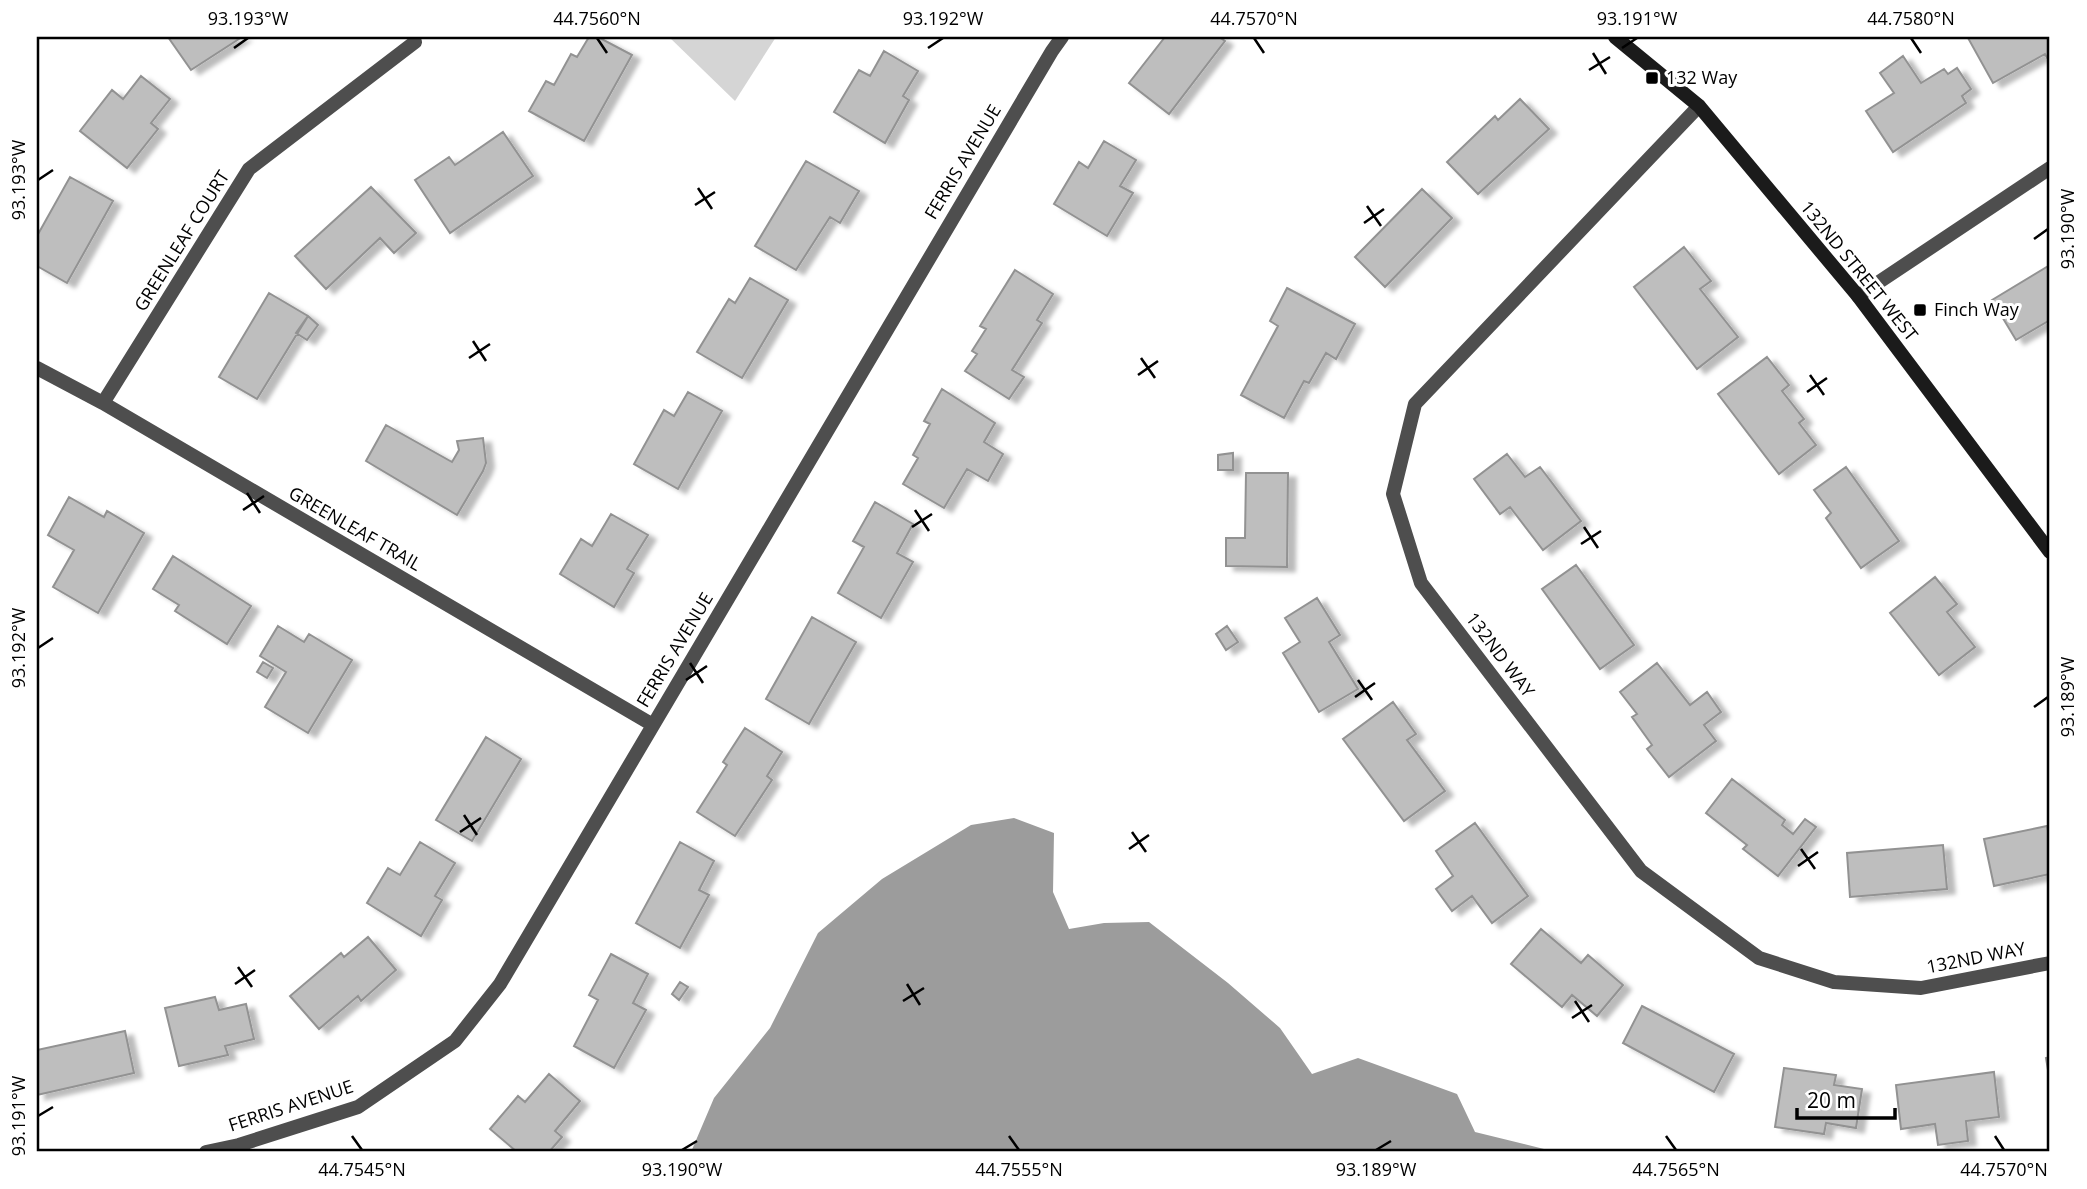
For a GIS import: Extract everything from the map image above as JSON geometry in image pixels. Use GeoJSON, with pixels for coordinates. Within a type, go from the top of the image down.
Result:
{"type":"FeatureCollection","features":[{"type":"Feature","properties":{"kind":"street","name":"FERRIS AVENUE"},"geometry":{"type":"LineString","coordinates":[[206,1152],[240,1149],[358,1107],[455,1041],[500,985],[1062,37]]}},
{"type":"Feature","properties":{"kind":"street","name":"132ND STREET WEST"},"geometry":{"type":"LineString","coordinates":[[1615,37],[1699,106],[1858,296],[2050,552]]}},
{"type":"Feature","properties":{"kind":"street","name":"GREENLEAF COURT"},"geometry":{"type":"LineString","coordinates":[[103,403],[249,169],[415,42]]}},
{"type":"Feature","properties":{"kind":"street","name":"132ND WAY"},"geometry":{"type":"LineString","coordinates":[[1699,106],[1415,404],[1393,494],[1421,583],[1641,872],[1759,958],[1834,982],[1921,988],[2050,963]]}},
{"type":"Feature","properties":{"kind":"street"},"geometry":{"type":"LineString","coordinates":[[1858,296],[2050,168]]}},
{"type":"Feature","properties":{"kind":"street","name":"GREENLEAF TRAIL"},"geometry":{"type":"LineString","coordinates":[[37,368],[103,403],[653,725]]}},
{"type":"Feature","properties":{"kind":"shaded area"},"geometry":{"type":"Polygon","coordinates":[[[669,37],[776,37],[735,101],[669,37]]]}},
{"type":"Feature","properties":{"kind":"shaded area"},"geometry":{"type":"Polygon","coordinates":[[[1014,818],[1054,833],[1053,892],[1069,929],[1104,923],[1149,922],[1228,983],[1280,1028],[1312,1074],[1358,1058],[1457,1094],[1475,1132],[1556,1152],[691,1152],[714,1098],[770,1028],[818,933],[882,879],[971,825],[1014,818]]]}},
{"type":"Feature","properties":{"kind":"building"},"geometry":{"type":"Polygon","coordinates":[[[168,37],[242,37],[191,70],[168,37]]]}},
{"type":"Feature","properties":{"kind":"building"},"geometry":{"type":"Polygon","coordinates":[[[589,37],[598,37],[632,55],[584,141],[529,111],[546,81],[554,85],[571,54],[577,57],[589,37]]]}},
{"type":"Feature","properties":{"kind":"building"},"geometry":{"type":"Polygon","coordinates":[[[1165,37],[1219,37],[1225,41],[1169,114],[1129,83],[1165,37]]]}},
{"type":"Feature","properties":{"kind":"building"},"geometry":{"type":"Polygon","coordinates":[[[2050,37],[2050,63],[2045,54],[1993,83],[1968,38],[2050,37]]]}},
{"type":"Feature","properties":{"kind":"building"},"geometry":{"type":"Polygon","coordinates":[[[884,51],[918,71],[903,96],[909,100],[885,143],[834,112],[859,70],[870,76],[884,51]]]}},
{"type":"Feature","properties":{"kind":"building"},"geometry":{"type":"Polygon","coordinates":[[[1903,56],[1921,83],[1944,69],[1948,74],[1957,68],[1971,89],[1962,96],[1966,103],[1893,152],[1866,111],[1894,93],[1880,73],[1903,56]]]}},
{"type":"Feature","properties":{"kind":"building"},"geometry":{"type":"Polygon","coordinates":[[[141,76],[170,99],[151,123],[158,129],[127,168],[80,131],[112,90],[123,99],[141,76]]]}},
{"type":"Feature","properties":{"kind":"building"},"geometry":{"type":"Polygon","coordinates":[[[1520,99],[1549,129],[1478,194],[1447,162],[1495,116],[1498,120],[1520,99]]]}},
{"type":"Feature","properties":{"kind":"building"},"geometry":{"type":"Polygon","coordinates":[[[503,132],[533,176],[450,233],[415,180],[449,157],[455,165],[503,132]]]}},
{"type":"Feature","properties":{"kind":"building"},"geometry":{"type":"Polygon","coordinates":[[[1104,141],[1136,160],[1120,186],[1133,193],[1107,236],[1054,204],[1079,162],[1088,168],[1104,141]]]}},
{"type":"Feature","properties":{"kind":"building"},"geometry":{"type":"Polygon","coordinates":[[[806,161],[859,191],[840,223],[830,217],[796,270],[755,246],[806,161]]]}},
{"type":"Feature","properties":{"kind":"building"},"geometry":{"type":"Polygon","coordinates":[[[70,177],[113,201],[67,283],[37,266],[37,236],[70,177]]]}},
{"type":"Feature","properties":{"kind":"building"},"geometry":{"type":"Polygon","coordinates":[[[371,187],[416,233],[394,253],[380,238],[326,289],[295,256],[371,187]]]}},
{"type":"Feature","properties":{"kind":"building"},"geometry":{"type":"Polygon","coordinates":[[[1422,189],[1452,218],[1385,287],[1355,257],[1422,189]]]}},
{"type":"Feature","properties":{"kind":"building"},"geometry":{"type":"Polygon","coordinates":[[[1684,247],[1711,281],[1700,289],[1738,337],[1697,369],[1634,287],[1684,247]]]}},
{"type":"Feature","properties":{"kind":"building"},"geometry":{"type":"Polygon","coordinates":[[[2050,265],[2050,320],[2016,340],[1992,300],[2050,265]]]}},
{"type":"Feature","properties":{"kind":"building"},"geometry":{"type":"Polygon","coordinates":[[[1015,270],[1053,294],[1037,320],[1042,323],[1012,370],[1024,377],[1009,399],[965,371],[977,354],[972,351],[986,329],[980,326],[1015,270]]]}},
{"type":"Feature","properties":{"kind":"building"},"geometry":{"type":"Polygon","coordinates":[[[750,278],[788,300],[742,378],[697,352],[729,299],[735,303],[750,278]]]}},
{"type":"Feature","properties":{"kind":"building"},"geometry":{"type":"Polygon","coordinates":[[[1287,288],[1355,324],[1336,359],[1326,353],[1309,383],[1304,381],[1284,418],[1241,395],[1278,326],[1270,321],[1287,288]]]}},
{"type":"Feature","properties":{"kind":"building"},"geometry":{"type":"Polygon","coordinates":[[[269,293],[308,316],[257,399],[219,377],[269,293]]]}},
{"type":"Feature","properties":{"kind":"building"},"geometry":{"type":"Polygon","coordinates":[[[308,316],[318,325],[307,340],[296,333],[308,316]]]}},
{"type":"Feature","properties":{"kind":"building"},"geometry":{"type":"Polygon","coordinates":[[[1767,357],[1789,385],[1782,391],[1804,419],[1799,423],[1816,445],[1779,474],[1718,394],[1767,357]]]}},
{"type":"Feature","properties":{"kind":"building"},"geometry":{"type":"Polygon","coordinates":[[[942,389],[995,423],[984,442],[1003,454],[988,481],[967,469],[944,508],[903,484],[918,458],[913,455],[930,424],[924,421],[942,389]]]}},
{"type":"Feature","properties":{"kind":"building"},"geometry":{"type":"Polygon","coordinates":[[[688,392],[722,411],[678,489],[634,464],[664,410],[674,416],[688,392]]]}},
{"type":"Feature","properties":{"kind":"building"},"geometry":{"type":"Polygon","coordinates":[[[386,425],[452,462],[459,450],[457,441],[483,438],[486,463],[457,515],[366,461],[386,425]]]}},
{"type":"Feature","properties":{"kind":"building"},"geometry":{"type":"Polygon","coordinates":[[[1233,453],[1233,470],[1218,470],[1218,455],[1233,453]]]}},
{"type":"Feature","properties":{"kind":"building"},"geometry":{"type":"Polygon","coordinates":[[[1507,454],[1525,477],[1540,467],[1581,521],[1543,550],[1510,507],[1500,514],[1474,479],[1507,454]]]}},
{"type":"Feature","properties":{"kind":"building"},"geometry":{"type":"Polygon","coordinates":[[[1846,467],[1899,541],[1861,568],[1826,518],[1831,513],[1814,490],[1846,467]]]}},
{"type":"Feature","properties":{"kind":"building"},"geometry":{"type":"Polygon","coordinates":[[[1246,473],[1288,473],[1287,567],[1226,566],[1226,538],[1245,538],[1246,473]]]}},
{"type":"Feature","properties":{"kind":"building"},"geometry":{"type":"Polygon","coordinates":[[[69,497],[104,517],[107,511],[144,533],[98,613],[53,587],[74,550],[48,535],[69,497]]]}},
{"type":"Feature","properties":{"kind":"building"},"geometry":{"type":"Polygon","coordinates":[[[875,502],[913,524],[897,553],[913,562],[881,618],[838,593],[864,547],[853,541],[875,502]]]}},
{"type":"Feature","properties":{"kind":"building"},"geometry":{"type":"Polygon","coordinates":[[[611,514],[648,535],[627,569],[634,573],[614,607],[560,574],[581,539],[592,546],[611,514]]]}},
{"type":"Feature","properties":{"kind":"building"},"geometry":{"type":"Polygon","coordinates":[[[173,556],[251,606],[227,644],[175,611],[179,605],[153,589],[173,556]]]}},
{"type":"Feature","properties":{"kind":"building"},"geometry":{"type":"Polygon","coordinates":[[[1576,565],[1634,645],[1600,669],[1542,589],[1576,565]]]}},
{"type":"Feature","properties":{"kind":"building"},"geometry":{"type":"Polygon","coordinates":[[[1935,577],[1957,604],[1947,612],[1975,647],[1939,675],[1890,613],[1935,577]]]}},
{"type":"Feature","properties":{"kind":"building"},"geometry":{"type":"Polygon","coordinates":[[[1317,598],[1340,635],[1329,642],[1358,689],[1319,712],[1283,653],[1300,642],[1285,618],[1317,598]]]}},
{"type":"Feature","properties":{"kind":"building"},"geometry":{"type":"Polygon","coordinates":[[[812,617],[856,642],[809,724],[766,699],[812,617]]]}},
{"type":"Feature","properties":{"kind":"building"},"geometry":{"type":"Polygon","coordinates":[[[278,626],[304,642],[309,634],[352,660],[308,733],[265,707],[286,672],[260,656],[278,626]]]}},
{"type":"Feature","properties":{"kind":"building"},"geometry":{"type":"Polygon","coordinates":[[[1227,626],[1238,642],[1226,650],[1216,634],[1227,626]]]}},
{"type":"Feature","properties":{"kind":"building"},"geometry":{"type":"Polygon","coordinates":[[[263,662],[273,668],[267,678],[257,672],[263,662]]]}},
{"type":"Feature","properties":{"kind":"building"},"geometry":{"type":"Polygon","coordinates":[[[1657,663],[1690,705],[1707,692],[1721,712],[1704,725],[1716,741],[1669,777],[1647,749],[1652,745],[1632,717],[1637,714],[1620,692],[1657,663]]]}},
{"type":"Feature","properties":{"kind":"building"},"geometry":{"type":"Polygon","coordinates":[[[1393,702],[1416,734],[1407,740],[1445,791],[1404,821],[1343,739],[1393,702]]]}},
{"type":"Feature","properties":{"kind":"building"},"geometry":{"type":"Polygon","coordinates":[[[745,728],[782,752],[767,776],[772,780],[735,836],[697,812],[727,765],[723,762],[745,728]]]}},
{"type":"Feature","properties":{"kind":"building"},"geometry":{"type":"Polygon","coordinates":[[[486,737],[521,759],[472,841],[436,820],[486,737]]]}},
{"type":"Feature","properties":{"kind":"building"},"geometry":{"type":"Polygon","coordinates":[[[1732,779],[1785,820],[1782,825],[1793,834],[1805,819],[1816,827],[1778,876],[1743,849],[1747,845],[1706,813],[1732,779]]]}},
{"type":"Feature","properties":{"kind":"building"},"geometry":{"type":"Polygon","coordinates":[[[1475,823],[1528,896],[1492,923],[1472,896],[1452,911],[1436,889],[1453,876],[1436,851],[1475,823]]]}},
{"type":"Feature","properties":{"kind":"building"},"geometry":{"type":"Polygon","coordinates":[[[2047,826],[2050,834],[2050,874],[1994,886],[1984,839],[2047,826]]]}},
{"type":"Feature","properties":{"kind":"building"},"geometry":{"type":"Polygon","coordinates":[[[420,842],[455,863],[435,896],[442,900],[421,936],[367,903],[388,868],[400,875],[420,842]]]}},
{"type":"Feature","properties":{"kind":"building"},"geometry":{"type":"Polygon","coordinates":[[[680,842],[714,861],[699,890],[709,895],[680,948],[636,923],[680,842]]]}},
{"type":"Feature","properties":{"kind":"building"},"geometry":{"type":"Polygon","coordinates":[[[1943,845],[1947,889],[1850,897],[1847,853],[1943,845]]]}},
{"type":"Feature","properties":{"kind":"building"},"geometry":{"type":"Polygon","coordinates":[[[1541,929],[1581,963],[1588,955],[1623,985],[1597,1016],[1572,995],[1562,1007],[1511,964],[1541,929]]]}},
{"type":"Feature","properties":{"kind":"building"},"geometry":{"type":"Polygon","coordinates":[[[368,937],[396,970],[361,1001],[358,996],[319,1029],[290,996],[341,953],[344,957],[368,937]]]}},
{"type":"Feature","properties":{"kind":"building"},"geometry":{"type":"Polygon","coordinates":[[[611,954],[648,974],[633,1003],[646,1010],[614,1068],[574,1046],[598,1000],[589,995],[611,954]]]}},
{"type":"Feature","properties":{"kind":"building"},"geometry":{"type":"Polygon","coordinates":[[[680,982],[688,987],[679,1000],[672,994],[680,982]]]}},
{"type":"Feature","properties":{"kind":"building"},"geometry":{"type":"Polygon","coordinates":[[[215,997],[219,1010],[246,1004],[254,1039],[225,1046],[228,1055],[179,1066],[165,1008],[215,997]]]}},
{"type":"Feature","properties":{"kind":"building"},"geometry":{"type":"Polygon","coordinates":[[[1642,1006],[1734,1054],[1714,1092],[1623,1043],[1642,1006]]]}},
{"type":"Feature","properties":{"kind":"building"},"geometry":{"type":"Polygon","coordinates":[[[125,1031],[134,1073],[37,1095],[37,1050],[125,1031]]]}},
{"type":"Feature","properties":{"kind":"building"},"geometry":{"type":"Polygon","coordinates":[[[2050,1057],[2050,1082],[2046,1058],[2050,1057]]]}},
{"type":"Feature","properties":{"kind":"building"},"geometry":{"type":"Polygon","coordinates":[[[1784,1068],[1836,1075],[1834,1085],[1862,1089],[1856,1128],[1826,1123],[1824,1134],[1775,1127],[1784,1068]]]}},
{"type":"Feature","properties":{"kind":"building"},"geometry":{"type":"Polygon","coordinates":[[[1994,1072],[1999,1117],[1966,1121],[1968,1141],[1938,1145],[1935,1124],[1901,1129],[1896,1085],[1994,1072]]]}},
{"type":"Feature","properties":{"kind":"building"},"geometry":{"type":"Polygon","coordinates":[[[549,1074],[580,1101],[555,1131],[562,1137],[549,1152],[517,1152],[490,1129],[518,1096],[525,1102],[549,1074]]]}},
{"type":"Feature","properties":{"kind":"place","name":"132 Way"},"geometry":{"type":"Point","coordinates":[1652,78]}},
{"type":"Feature","properties":{"kind":"place","name":"Finch Way"},"geometry":{"type":"Point","coordinates":[1920,310]}}]}
